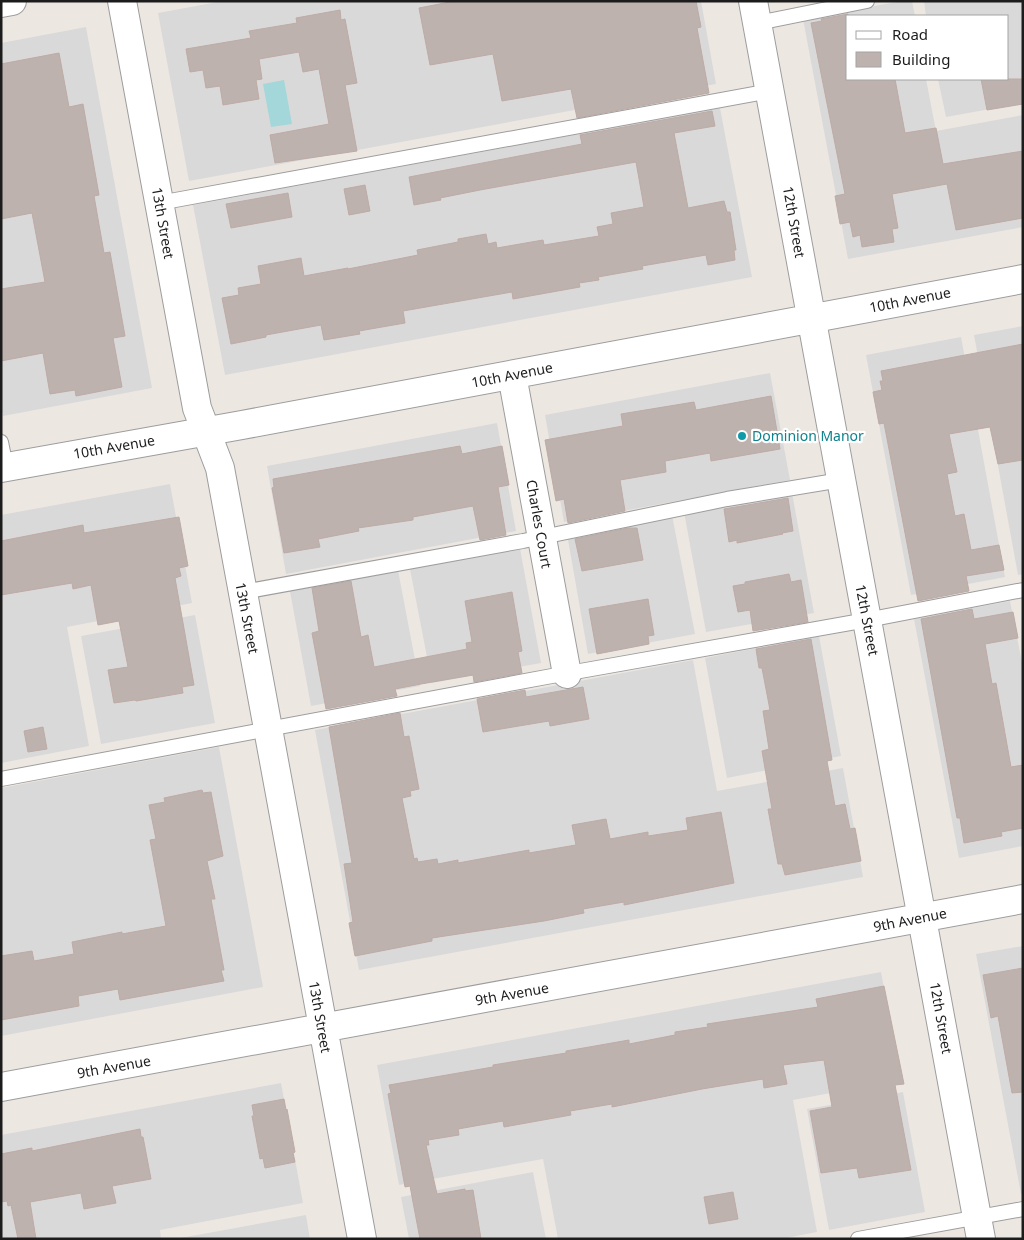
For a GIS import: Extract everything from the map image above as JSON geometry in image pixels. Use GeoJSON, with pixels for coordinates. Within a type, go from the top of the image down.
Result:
{"type":"FeatureCollection","features":[{"type":"Feature","properties":{"kind":"street"},"geometry":{"type":"LineString","coordinates":[[1,3],[12,1]]}},
{"type":"Feature","properties":{"kind":"street","name":"13th Street"},"geometry":{"type":"LineString","coordinates":[[122,1],[196,408],[220,468],[362,1239]]}},
{"type":"Feature","properties":{"kind":"street","name":"12th Street"},"geometry":{"type":"LineString","coordinates":[[756,12],[979,1228]]}},
{"type":"Feature","properties":{"kind":"street","name":"10th Avenue"},"geometry":{"type":"LineString","coordinates":[[3,459],[204,431],[1023,279]]}},
{"type":"Feature","properties":{"kind":"street","name":"Charles Court"},"geometry":{"type":"LineString","coordinates":[[512,375],[567,674]]}},
{"type":"Feature","properties":{"kind":"street","name":"9th Avenue"},"geometry":{"type":"LineString","coordinates":[[1,1087],[1023,899]]}},
{"type":"Feature","properties":{"kind":"lane"},"geometry":{"type":"LineString","coordinates":[[756,12],[867,1]]}},
{"type":"Feature","properties":{"kind":"lane"},"geometry":{"type":"LineString","coordinates":[[159,204],[770,91]]}},
{"type":"Feature","properties":{"kind":"lane"},"geometry":{"type":"LineString","coordinates":[[242,592],[542,537],[727,499],[841,480]]}},
{"type":"Feature","properties":{"kind":"lane"},"geometry":{"type":"LineString","coordinates":[[1,779],[1023,590]]}},
{"type":"Feature","properties":{"kind":"lane"},"geometry":{"type":"LineString","coordinates":[[858,1239],[979,1228],[1023,1209]]}},
{"type":"Feature","properties":{"kind":"shaded area"},"geometry":{"type":"Polygon","coordinates":[[[223,1],[701,1],[716,84],[189,181],[158,13],[223,1]]]}},
{"type":"Feature","properties":{"kind":"shaded area"},"geometry":{"type":"Polygon","coordinates":[[[902,1],[912,1],[915,15],[846,15],[846,80],[926,80],[936,131],[1023,115],[1023,227],[848,259],[803,19],[902,1]]]}},
{"type":"Feature","properties":{"kind":"shaded area"},"geometry":{"type":"Polygon","coordinates":[[[924,1],[1023,1],[1023,103],[946,117],[938,80],[1009,80],[1009,15],[926,15],[924,1]]]}},
{"type":"Feature","properties":{"kind":"shaded area"},"geometry":{"type":"Polygon","coordinates":[[[86,27],[152,388],[3,416],[1,406],[1,43],[86,27]]]}},
{"type":"Feature","properties":{"kind":"shaded area"},"geometry":{"type":"Polygon","coordinates":[[[720,108],[752,277],[225,375],[193,205],[720,108]]]}},
{"type":"Feature","properties":{"kind":"shaded area"},"geometry":{"type":"Polygon","coordinates":[[[1023,326],[1023,574],[1018,575],[974,335],[1023,326]]]}},
{"type":"Feature","properties":{"kind":"shaded area"},"geometry":{"type":"Polygon","coordinates":[[[961,337],[1005,577],[911,595],[866,355],[961,337]]]}},
{"type":"Feature","properties":{"kind":"shaded area"},"geometry":{"type":"Polygon","coordinates":[[[770,373],[790,480],[564,522],[545,415],[770,373]]]}},
{"type":"Feature","properties":{"kind":"shaded area"},"geometry":{"type":"Polygon","coordinates":[[[497,423],[516,531],[286,574],[267,466],[497,423]]]}},
{"type":"Feature","properties":{"kind":"shaded area"},"geometry":{"type":"Polygon","coordinates":[[[170,484],[192,603],[67,627],[89,746],[1,763],[1,515],[170,484]]]}},
{"type":"Feature","properties":{"kind":"shaded area"},"geometry":{"type":"Polygon","coordinates":[[[792,493],[814,613],[706,632],[684,512],[792,493]]]}},
{"type":"Feature","properties":{"kind":"shaded area"},"geometry":{"type":"Polygon","coordinates":[[[672,515],[695,634],[588,654],[567,534],[672,515]]]}},
{"type":"Feature","properties":{"kind":"shaded area"},"geometry":{"type":"Polygon","coordinates":[[[519,543],[541,663],[432,683],[409,564],[519,543]]]}},
{"type":"Feature","properties":{"kind":"shaded area"},"geometry":{"type":"Polygon","coordinates":[[[397,565],[420,686],[311,706],[289,586],[397,565]]]}},
{"type":"Feature","properties":{"kind":"shaded area"},"geometry":{"type":"Polygon","coordinates":[[[1010,601],[1023,668],[1023,846],[959,858],[914,619],[1010,601]]]}},
{"type":"Feature","properties":{"kind":"shaded area"},"geometry":{"type":"Polygon","coordinates":[[[195,615],[215,723],[101,744],[81,636],[195,615]]]}},
{"type":"Feature","properties":{"kind":"shaded area"},"geometry":{"type":"Polygon","coordinates":[[[819,636],[841,756],[727,778],[705,658],[819,636]]]}},
{"type":"Feature","properties":{"kind":"shaded area"},"geometry":{"type":"Polygon","coordinates":[[[693,660],[717,791],[843,768],[863,877],[359,970],[315,730],[693,660]]]}},
{"type":"Feature","properties":{"kind":"shaded area"},"geometry":{"type":"Polygon","coordinates":[[[219,747],[263,987],[1,1036],[1,788],[219,747]]]}},
{"type":"Feature","properties":{"kind":"shaded area"},"geometry":{"type":"Polygon","coordinates":[[[1023,946],[1023,1194],[1021,1194],[976,954],[1023,946]]]}},
{"type":"Feature","properties":{"kind":"shaded area"},"geometry":{"type":"Polygon","coordinates":[[[881,972],[901,1080],[793,1100],[817,1232],[781,1239],[558,1239],[543,1159],[399,1185],[377,1065],[881,972]]]}},
{"type":"Feature","properties":{"kind":"shaded area"},"geometry":{"type":"Polygon","coordinates":[[[281,1083],[303,1203],[160,1230],[161,1239],[1,1239],[1,1135],[281,1083]]]}},
{"type":"Feature","properties":{"kind":"shaded area"},"geometry":{"type":"Polygon","coordinates":[[[903,1092],[925,1212],[829,1230],[807,1109],[903,1092]]]}},
{"type":"Feature","properties":{"kind":"shaded area"},"geometry":{"type":"Polygon","coordinates":[[[533,1172],[546,1239],[409,1239],[401,1197],[533,1172]]]}},
{"type":"Feature","properties":{"kind":"shaded area"},"geometry":{"type":"Polygon","coordinates":[[[306,1215],[310,1239],[175,1239],[306,1215]]]}},
{"type":"Feature","properties":{"kind":"water"},"geometry":{"type":"Polygon","coordinates":[[[284,80],[292,124],[271,127],[263,84],[284,80]]]}},
{"type":"Feature","properties":{"kind":"building"},"geometry":{"type":"Polygon","coordinates":[[[455,1],[696,1],[701,27],[697,28],[709,93],[577,118],[571,89],[502,101],[493,54],[430,65],[419,8],[455,1]]]}},
{"type":"Feature","properties":{"kind":"building"},"geometry":{"type":"Polygon","coordinates":[[[340,10],[341,20],[345,19],[357,83],[345,85],[357,151],[275,163],[270,135],[329,124],[319,69],[303,72],[299,52],[259,59],[262,79],[256,80],[259,99],[223,105],[220,86],[206,88],[203,70],[190,72],[186,49],[251,38],[249,31],[297,23],[296,18],[340,10]]]}},
{"type":"Feature","properties":{"kind":"building"},"geometry":{"type":"Polygon","coordinates":[[[848,14],[846,15],[846,80],[895,80],[905,133],[936,128],[943,164],[1023,151],[1023,218],[956,230],[947,184],[892,194],[898,228],[892,229],[894,242],[862,247],[860,235],[853,237],[850,222],[840,224],[835,196],[845,194],[811,23],[822,21],[821,19],[848,14]]]}},
{"type":"Feature","properties":{"kind":"building"},"geometry":{"type":"Polygon","coordinates":[[[59,53],[69,107],[83,104],[99,195],[94,196],[104,253],[110,252],[125,336],[113,338],[122,387],[76,396],[75,390],[50,394],[43,353],[1,361],[1,289],[45,282],[32,213],[1,219],[1,64],[59,53]]]}},
{"type":"Feature","properties":{"kind":"building"},"geometry":{"type":"Polygon","coordinates":[[[1023,79],[1023,104],[987,110],[981,80],[1023,79]]]}},
{"type":"Feature","properties":{"kind":"building"},"geometry":{"type":"Polygon","coordinates":[[[712,111],[715,126],[674,133],[688,208],[724,201],[727,212],[730,212],[736,250],[734,250],[735,260],[708,265],[706,255],[642,266],[643,269],[598,277],[599,280],[579,283],[580,287],[513,299],[512,292],[403,311],[405,323],[359,331],[360,334],[324,340],[321,325],[266,335],[266,337],[231,344],[222,298],[239,295],[238,288],[261,284],[258,266],[301,258],[304,276],[418,255],[417,250],[486,234],[488,244],[496,242],[497,248],[543,240],[544,245],[599,236],[597,227],[613,224],[611,213],[644,207],[636,162],[480,190],[414,205],[409,177],[582,144],[580,135],[712,111]]]}},
{"type":"Feature","properties":{"kind":"building"},"geometry":{"type":"Polygon","coordinates":[[[365,185],[370,211],[349,215],[344,189],[365,185]]]}},
{"type":"Feature","properties":{"kind":"building"},"geometry":{"type":"Polygon","coordinates":[[[288,193],[292,217],[231,228],[226,204],[288,193]]]}},
{"type":"Feature","properties":{"kind":"building"},"geometry":{"type":"Polygon","coordinates":[[[1023,344],[1023,460],[998,464],[990,427],[949,434],[957,472],[947,474],[955,516],[964,514],[971,550],[999,545],[1004,570],[966,576],[969,591],[918,601],[884,423],[879,424],[873,392],[882,390],[880,381],[883,381],[881,371],[1023,344]]]}},
{"type":"Feature","properties":{"kind":"building"},"geometry":{"type":"Polygon","coordinates":[[[771,396],[780,449],[711,461],[710,453],[665,461],[666,472],[620,480],[625,511],[568,523],[564,499],[556,501],[545,440],[623,426],[621,414],[694,402],[696,410],[771,396]]]}},
{"type":"Feature","properties":{"kind":"building"},"geometry":{"type":"Polygon","coordinates":[[[460,446],[462,454],[502,446],[509,485],[498,487],[506,535],[480,540],[473,506],[413,517],[413,520],[358,528],[359,531],[318,539],[320,547],[284,553],[272,488],[274,487],[273,479],[460,446]]]}},
{"type":"Feature","properties":{"kind":"building"},"geometry":{"type":"Polygon","coordinates":[[[788,498],[793,531],[737,543],[737,540],[729,542],[724,509],[788,498]]]}},
{"type":"Feature","properties":{"kind":"building"},"geometry":{"type":"Polygon","coordinates":[[[179,517],[188,566],[179,568],[181,576],[175,578],[194,685],[182,687],[183,693],[114,703],[108,670],[128,667],[119,621],[98,625],[91,585],[73,589],[72,583],[1,595],[1,541],[83,525],[84,533],[179,517]]]}},
{"type":"Feature","properties":{"kind":"building"},"geometry":{"type":"Polygon","coordinates":[[[628,528],[637,528],[643,560],[582,571],[575,539],[628,528]]]}},
{"type":"Feature","properties":{"kind":"building"},"geometry":{"type":"Polygon","coordinates":[[[789,574],[791,582],[801,580],[808,622],[753,631],[750,610],[738,612],[733,586],[789,574]]]}},
{"type":"Feature","properties":{"kind":"building"},"geometry":{"type":"Polygon","coordinates":[[[351,581],[361,637],[368,635],[374,667],[467,649],[466,643],[472,642],[465,601],[512,592],[522,651],[518,652],[522,673],[474,682],[473,675],[421,684],[395,689],[397,696],[326,709],[312,633],[319,631],[312,588],[351,581]]]}},
{"type":"Feature","properties":{"kind":"building"},"geometry":{"type":"Polygon","coordinates":[[[648,599],[654,635],[648,636],[649,644],[597,654],[589,609],[648,599]]]}},
{"type":"Feature","properties":{"kind":"building"},"geometry":{"type":"Polygon","coordinates":[[[972,609],[974,619],[1013,612],[1018,638],[985,644],[992,684],[996,683],[1011,767],[1023,765],[1023,828],[1001,832],[1002,836],[964,843],[960,818],[957,818],[921,619],[972,609]]]}},
{"type":"Feature","properties":{"kind":"building"},"geometry":{"type":"Polygon","coordinates":[[[811,639],[832,760],[827,761],[835,806],[845,804],[850,829],[855,828],[861,861],[785,875],[782,864],[778,864],[768,809],[772,809],[762,751],[769,749],[763,711],[770,710],[762,668],[759,668],[756,649],[811,639]]]}},
{"type":"Feature","properties":{"kind":"building"},"geometry":{"type":"Polygon","coordinates":[[[583,687],[589,719],[550,726],[549,721],[483,732],[477,699],[525,690],[526,697],[583,687]]]}},
{"type":"Feature","properties":{"kind":"building"},"geometry":{"type":"Polygon","coordinates":[[[400,713],[404,737],[409,736],[419,789],[410,791],[411,796],[402,798],[414,859],[417,858],[418,862],[437,859],[438,864],[458,860],[458,863],[529,850],[529,853],[576,845],[572,825],[606,819],[610,839],[648,832],[648,836],[688,830],[686,818],[721,812],[734,883],[624,905],[624,902],[583,909],[584,913],[544,921],[432,938],[432,941],[355,956],[349,923],[353,922],[344,864],[352,863],[329,727],[400,713]]]}},
{"type":"Feature","properties":{"kind":"building"},"geometry":{"type":"Polygon","coordinates":[[[43,727],[47,749],[28,752],[24,731],[43,727]]]}},
{"type":"Feature","properties":{"kind":"building"},"geometry":{"type":"Polygon","coordinates":[[[202,790],[203,793],[211,792],[223,856],[207,861],[215,899],[211,899],[224,970],[221,970],[224,981],[120,1000],[118,989],[78,996],[79,1006],[1,1020],[1,956],[32,951],[34,961],[74,954],[72,942],[166,926],[150,840],[156,839],[149,805],[165,802],[164,798],[202,790]]]}},
{"type":"Feature","properties":{"kind":"building"},"geometry":{"type":"Polygon","coordinates":[[[1023,968],[1023,1092],[1012,1093],[998,1016],[991,1018],[983,975],[1023,968]]]}},
{"type":"Feature","properties":{"kind":"building"},"geometry":{"type":"Polygon","coordinates":[[[884,986],[904,1084],[895,1085],[911,1170],[859,1178],[857,1168],[821,1173],[810,1111],[832,1107],[824,1060],[783,1065],[787,1084],[764,1088],[763,1079],[612,1107],[612,1104],[570,1111],[571,1115],[504,1127],[503,1121],[458,1129],[459,1135],[428,1140],[429,1145],[426,1145],[437,1194],[465,1189],[465,1191],[473,1190],[481,1239],[420,1239],[410,1186],[405,1187],[388,1094],[391,1093],[389,1085],[629,1040],[629,1044],[675,1035],[675,1032],[708,1027],[707,1024],[818,1007],[816,999],[884,986]]]}},
{"type":"Feature","properties":{"kind":"building"},"geometry":{"type":"Polygon","coordinates":[[[284,1099],[295,1152],[293,1153],[295,1162],[265,1168],[263,1158],[260,1159],[252,1116],[254,1116],[252,1105],[284,1099]]]}},
{"type":"Feature","properties":{"kind":"building"},"geometry":{"type":"Polygon","coordinates":[[[140,1129],[151,1179],[112,1186],[116,1203],[84,1209],[81,1193],[30,1202],[36,1239],[18,1239],[11,1205],[8,1206],[7,1201],[1,1202],[1,1154],[32,1148],[32,1151],[140,1129]]]}},
{"type":"Feature","properties":{"kind":"building"},"geometry":{"type":"Polygon","coordinates":[[[733,1192],[738,1219],[709,1224],[704,1197],[733,1192]]]}},
{"type":"Feature","properties":{"kind":"place","name":"Dominion Manor"},"geometry":{"type":"Point","coordinates":[742,436]}}]}
